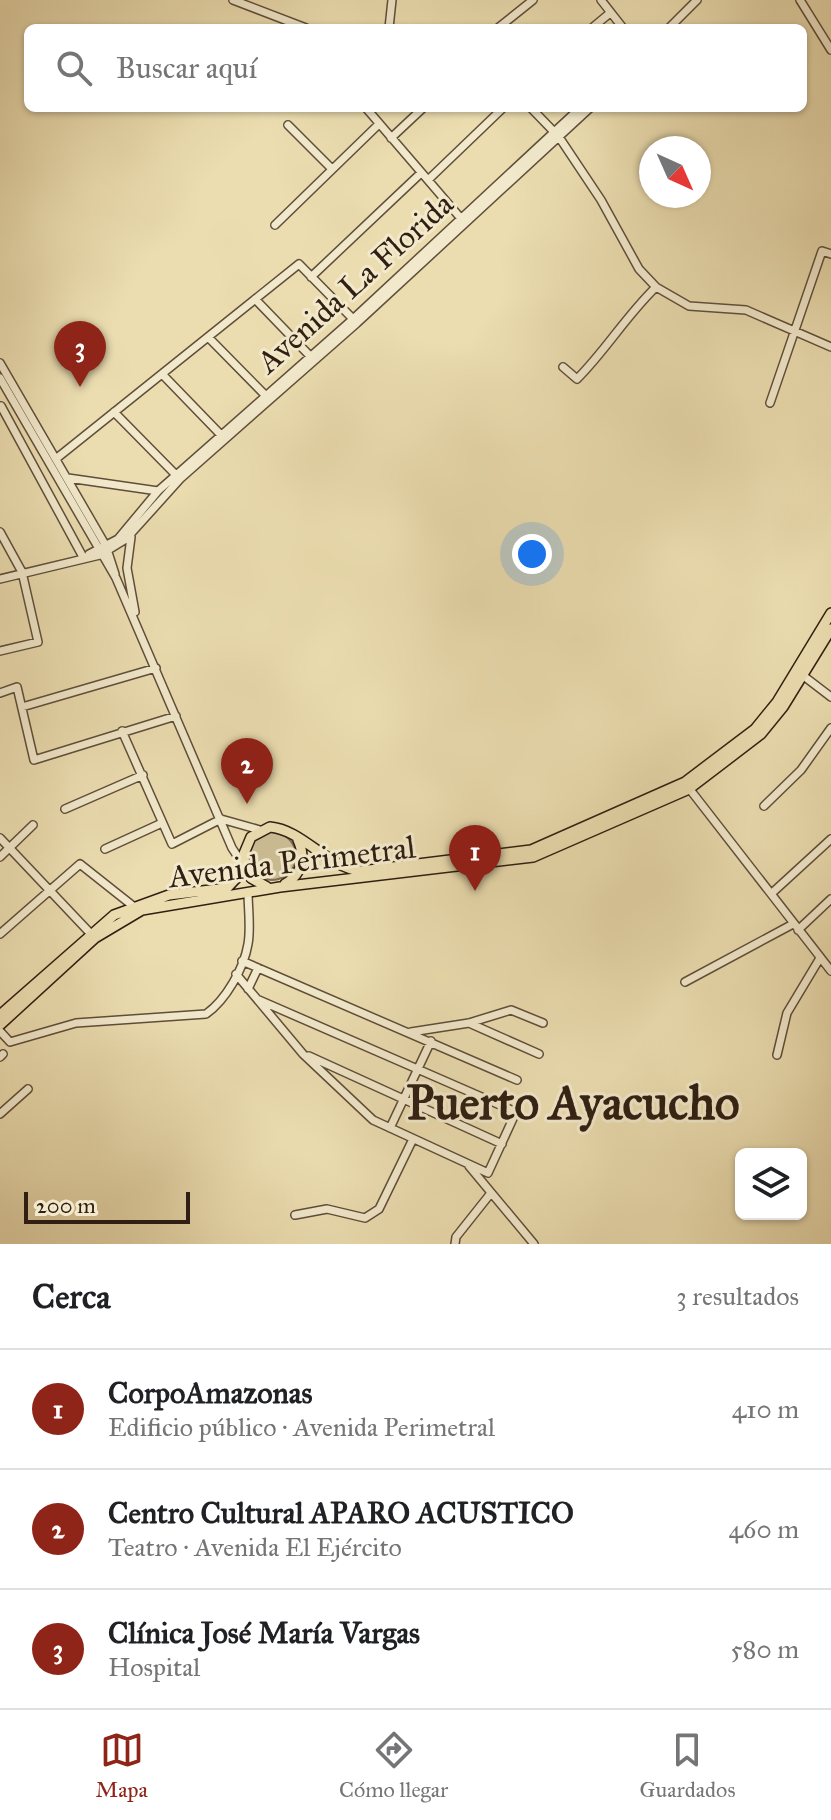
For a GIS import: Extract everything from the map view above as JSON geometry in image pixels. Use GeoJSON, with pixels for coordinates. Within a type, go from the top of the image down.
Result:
{"type":"FeatureCollection","features":[{"type":"Feature","properties":{"kind":"main road","name":"Avenida Perimetral"},"geometry":{"type":"LineString","coordinates":[[800,673],[831,613]]}},
{"type":"Feature","properties":{"kind":"main road","name":"Avenida Perimetral"},"geometry":{"type":"LineString","coordinates":[[0,1025],[114,923],[142,910],[169,902],[533,857],[687,786],[761,734],[831,629]]}},
{"type":"Feature","properties":{"kind":"main road","name":"Avenida Perimetral"},"geometry":{"type":"LineString","coordinates":[[298,840],[341,867],[361,871],[531,850],[687,786]]}},
{"type":"Feature","properties":{"kind":"main road"},"geometry":{"type":"LineString","coordinates":[[281,828],[298,840],[303,859],[301,868],[296,877],[280,887],[259,884],[245,868],[245,846],[260,830],[281,828]]}},
{"type":"Feature","properties":{"kind":"main road","name":"Avenida Perimetral"},"geometry":{"type":"LineString","coordinates":[[0,1015],[90,933],[133,906],[169,895],[227,888],[245,868]]}},
{"type":"Feature","properties":{"kind":"street"},"geometry":{"type":"LineString","coordinates":[[233,0],[296,24]]}},
{"type":"Feature","properties":{"kind":"street"},"geometry":{"type":"LineString","coordinates":[[389,24],[392,0]]}},
{"type":"Feature","properties":{"kind":"street"},"geometry":{"type":"LineString","coordinates":[[503,24],[533,0]]}},
{"type":"Feature","properties":{"kind":"street"},"geometry":{"type":"LineString","coordinates":[[601,0],[620,24]]}},
{"type":"Feature","properties":{"kind":"street"},"geometry":{"type":"LineString","coordinates":[[673,24],[697,0]]}},
{"type":"Feature","properties":{"kind":"street"},"geometry":{"type":"LineString","coordinates":[[800,0],[831,50]]}},
{"type":"Feature","properties":{"kind":"street"},"geometry":{"type":"LineString","coordinates":[[597,24],[610,13]]}},
{"type":"Feature","properties":{"kind":"street"},"geometry":{"type":"LineString","coordinates":[[0,579],[103,551],[137,527],[181,478],[464,222],[369,112]]}},
{"type":"Feature","properties":{"kind":"street"},"geometry":{"type":"LineString","coordinates":[[391,138],[419,112]]}},
{"type":"Feature","properties":{"kind":"street"},"geometry":{"type":"LineString","coordinates":[[428,180],[499,112]]}},
{"type":"Feature","properties":{"kind":"street"},"geometry":{"type":"LineString","coordinates":[[535,112],[557,135],[601,200],[639,269],[656,287],[689,306],[746,310],[831,347]]}},
{"type":"Feature","properties":{"kind":"street","name":"Avenida La Florida"},"geometry":{"type":"LineString","coordinates":[[103,551],[124,533],[158,491],[464,222],[557,135],[577,112]]}},
{"type":"Feature","properties":{"kind":"street"},"geometry":{"type":"LineString","coordinates":[[557,135],[585,112]]}},
{"type":"Feature","properties":{"kind":"street"},"geometry":{"type":"LineString","coordinates":[[275,225],[379,124]]}},
{"type":"Feature","properties":{"kind":"street"},"geometry":{"type":"LineString","coordinates":[[288,125],[331,168]]}},
{"type":"Feature","properties":{"kind":"street"},"geometry":{"type":"LineString","coordinates":[[311,277],[421,173]]}},
{"type":"Feature","properties":{"kind":"street"},"geometry":{"type":"LineString","coordinates":[[770,403],[822,251],[831,254]]}},
{"type":"Feature","properties":{"kind":"street"},"geometry":{"type":"LineString","coordinates":[[57,458],[299,264],[353,319]]}},
{"type":"Feature","properties":{"kind":"street"},"geometry":{"type":"LineString","coordinates":[[563,367],[577,379],[604,352],[625,317],[656,287]]}},
{"type":"Feature","properties":{"kind":"street"},"geometry":{"type":"LineString","coordinates":[[255,299],[311,357]]}},
{"type":"Feature","properties":{"kind":"street"},"geometry":{"type":"LineString","coordinates":[[208,337],[266,396]]}},
{"type":"Feature","properties":{"kind":"street"},"geometry":{"type":"LineString","coordinates":[[0,363],[68,478],[138,625],[245,868]]}},
{"type":"Feature","properties":{"kind":"street"},"geometry":{"type":"LineString","coordinates":[[162,374],[221,435]]}},
{"type":"Feature","properties":{"kind":"street"},"geometry":{"type":"LineString","coordinates":[[0,378],[103,551]]}},
{"type":"Feature","properties":{"kind":"street"},"geometry":{"type":"LineString","coordinates":[[12,399],[0,407],[83,557]]}},
{"type":"Feature","properties":{"kind":"street"},"geometry":{"type":"LineString","coordinates":[[114,412],[176,475]]}},
{"type":"Feature","properties":{"kind":"street"},"geometry":{"type":"LineString","coordinates":[[68,478],[158,491]]}},
{"type":"Feature","properties":{"kind":"street"},"geometry":{"type":"LineString","coordinates":[[137,527],[129,545],[127,568],[138,625]]}},
{"type":"Feature","properties":{"kind":"street"},"geometry":{"type":"LineString","coordinates":[[0,532],[22,572],[38,642],[0,651]]}},
{"type":"Feature","properties":{"kind":"street"},"geometry":{"type":"LineString","coordinates":[[22,707],[156,668]]}},
{"type":"Feature","properties":{"kind":"street"},"geometry":{"type":"LineString","coordinates":[[800,673],[831,697]]}},
{"type":"Feature","properties":{"kind":"street"},"geometry":{"type":"LineString","coordinates":[[0,693],[17,687],[34,760],[176,716]]}},
{"type":"Feature","properties":{"kind":"street"},"geometry":{"type":"LineString","coordinates":[[764,806],[808,762],[831,728]]}},
{"type":"Feature","properties":{"kind":"street"},"geometry":{"type":"LineString","coordinates":[[122,731],[172,844],[221,819],[260,830]]}},
{"type":"Feature","properties":{"kind":"street"},"geometry":{"type":"LineString","coordinates":[[65,809],[143,775]]}},
{"type":"Feature","properties":{"kind":"street"},"geometry":{"type":"LineString","coordinates":[[687,786],[831,971]]}},
{"type":"Feature","properties":{"kind":"street"},"geometry":{"type":"LineString","coordinates":[[105,849],[162,823]]}},
{"type":"Feature","properties":{"kind":"street"},"geometry":{"type":"LineString","coordinates":[[0,857],[33,825]]}},
{"type":"Feature","properties":{"kind":"street"},"geometry":{"type":"LineString","coordinates":[[0,838],[90,933]]}},
{"type":"Feature","properties":{"kind":"street"},"geometry":{"type":"LineString","coordinates":[[772,893],[831,839]]}},
{"type":"Feature","properties":{"kind":"street"},"geometry":{"type":"LineString","coordinates":[[0,934],[80,864],[133,906]]}},
{"type":"Feature","properties":{"kind":"street"},"geometry":{"type":"LineString","coordinates":[[0,1031],[10,1042],[76,1023],[206,1014],[218,1005],[249,943],[248,892]]}},
{"type":"Feature","properties":{"kind":"street"},"geometry":{"type":"LineString","coordinates":[[685,982],[796,927],[831,899]]}},
{"type":"Feature","properties":{"kind":"street"},"geometry":{"type":"LineString","coordinates":[[777,1055],[787,1013],[820,958]]}},
{"type":"Feature","properties":{"kind":"street"},"geometry":{"type":"LineString","coordinates":[[242,961],[517,1080]]}},
{"type":"Feature","properties":{"kind":"street"},"geometry":{"type":"LineString","coordinates":[[248,989],[258,968]]}},
{"type":"Feature","properties":{"kind":"street"},"geometry":{"type":"LineString","coordinates":[[236,974],[303,1054],[373,1120],[488,1173],[516,1112],[259,1000]]}},
{"type":"Feature","properties":{"kind":"street"},"geometry":{"type":"LineString","coordinates":[[409,1032],[469,1023],[511,1010],[543,1023]]}},
{"type":"Feature","properties":{"kind":"street"},"geometry":{"type":"LineString","coordinates":[[469,1023],[539,1054]]}},
{"type":"Feature","properties":{"kind":"street"},"geometry":{"type":"LineString","coordinates":[[390,1128],[431,1041]]}},
{"type":"Feature","properties":{"kind":"street"},"geometry":{"type":"LineString","coordinates":[[303,1054],[502,1144]]}},
{"type":"Feature","properties":{"kind":"street"},"geometry":{"type":"LineString","coordinates":[[0,1114],[28,1089]]}},
{"type":"Feature","properties":{"kind":"street"},"geometry":{"type":"LineString","coordinates":[[295,1215],[327,1209],[365,1218],[373,1214],[379,1209],[413,1139]]}},
{"type":"Feature","properties":{"kind":"street"},"geometry":{"type":"LineString","coordinates":[[468,1164],[534,1244]]}},
{"type":"Feature","properties":{"kind":"street"},"geometry":{"type":"LineString","coordinates":[[455,1244],[456,1237],[491,1193]]}},
{"type":"Feature","properties":{"kind":"shaded area"},"geometry":{"type":"Polygon","coordinates":[[[272,832],[289,839],[296,856],[289,873],[272,880],[255,873],[248,856],[255,839],[272,832]]]}},
{"type":"Feature","properties":{"kind":"place","name":"Clínica José María Vargas"},"geometry":{"type":"Point","coordinates":[80,387]}},
{"type":"Feature","properties":{"kind":"place","name":"Centro Cultural APARO ACUSTICO"},"geometry":{"type":"Point","coordinates":[247,804]}},
{"type":"Feature","properties":{"kind":"place","name":"CorpoAmazonas"},"geometry":{"type":"Point","coordinates":[475,891]}},
{"type":"Feature","properties":{"kind":"district","name":"Puerto Ayacucho"},"geometry":{"type":"Point","coordinates":[573,1102]}}]}
